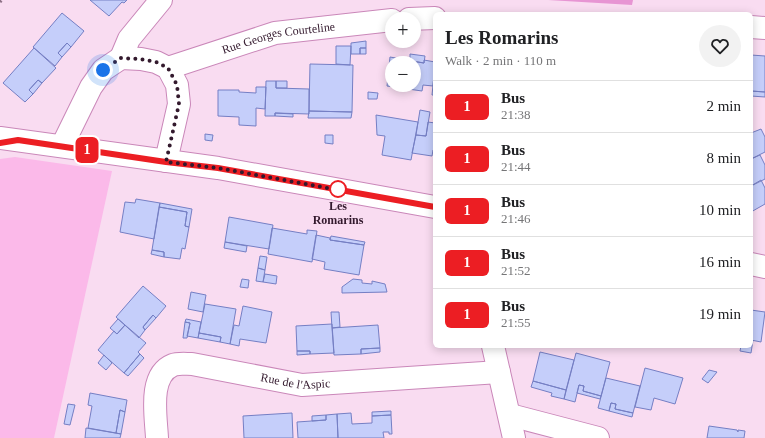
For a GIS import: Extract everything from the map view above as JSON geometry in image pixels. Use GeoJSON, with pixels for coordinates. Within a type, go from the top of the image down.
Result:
{"type":"FeatureCollection","features":[{"type":"Feature","properties":{"kind":"street"},"geometry":{"type":"LineString","coordinates":[[62,146],[91,87],[103,70],[121,58],[129,39],[161,0]]}},
{"type":"Feature","properties":{"kind":"street"},"geometry":{"type":"LineString","coordinates":[[421,19],[433,18]]}},
{"type":"Feature","properties":{"kind":"street","name":"Rue Georges Courteline"},"geometry":{"type":"LineString","coordinates":[[168,68],[275,33],[385,21]]}},
{"type":"Feature","properties":{"kind":"street"},"geometry":{"type":"LineString","coordinates":[[753,27],[765,28]]}},
{"type":"Feature","properties":{"kind":"street"},"geometry":{"type":"LineString","coordinates":[[121,58],[156,62],[168,68],[177,85],[179,104],[166,162]]}},
{"type":"Feature","properties":{"kind":"street"},"geometry":{"type":"LineString","coordinates":[[6,140],[62,146],[166,162],[218,168],[433,207]]}},
{"type":"Feature","properties":{"kind":"street"},"geometry":{"type":"LineString","coordinates":[[753,264],[765,267]]}},
{"type":"Feature","properties":{"kind":"street"},"geometry":{"type":"LineString","coordinates":[[493,348],[510,415],[514,438]]}},
{"type":"Feature","properties":{"kind":"street","name":"Rue de l'Aspic"},"geometry":{"type":"LineString","coordinates":[[157,438],[155,391],[161,373],[174,364],[192,364],[302,385],[499,372]]}},
{"type":"Feature","properties":{"kind":"street"},"geometry":{"type":"LineString","coordinates":[[510,415],[598,438]]}},
{"type":"Feature","properties":{"kind":"shaded area"},"geometry":{"type":"Polygon","coordinates":[[[548,0],[633,0],[632,5],[548,0]]]}},
{"type":"Feature","properties":{"kind":"shaded area"},"geometry":{"type":"Polygon","coordinates":[[[15,157],[112,171],[54,438],[0,438],[0,159],[15,157]]]}},
{"type":"Feature","properties":{"kind":"building"},"geometry":{"type":"Polygon","coordinates":[[[90,0],[127,0],[124,3],[122,2],[109,16],[90,0]]]}},
{"type":"Feature","properties":{"kind":"building"},"geometry":{"type":"Polygon","coordinates":[[[62,13],[84,31],[71,47],[67,43],[58,53],[62,57],[55,66],[33,47],[62,13]]]}},
{"type":"Feature","properties":{"kind":"building"},"geometry":{"type":"Polygon","coordinates":[[[366,41],[366,48],[360,48],[360,54],[351,54],[351,43],[366,41]]]}},
{"type":"Feature","properties":{"kind":"building"},"geometry":{"type":"Polygon","coordinates":[[[67,43],[71,47],[62,57],[58,53],[67,43]]]}},
{"type":"Feature","properties":{"kind":"building"},"geometry":{"type":"Polygon","coordinates":[[[336,46],[351,46],[350,65],[336,64],[336,46]]]}},
{"type":"Feature","properties":{"kind":"building"},"geometry":{"type":"Polygon","coordinates":[[[34,48],[56,68],[42,83],[38,80],[29,90],[33,94],[25,102],[3,83],[34,48]]]}},
{"type":"Feature","properties":{"kind":"building"},"geometry":{"type":"Polygon","coordinates":[[[360,48],[366,48],[366,54],[360,54],[360,48]]]}},
{"type":"Feature","properties":{"kind":"building"},"geometry":{"type":"Polygon","coordinates":[[[410,54],[425,56],[424,63],[421,63],[421,56],[410,56],[410,54]]]}},
{"type":"Feature","properties":{"kind":"building"},"geometry":{"type":"Polygon","coordinates":[[[753,55],[765,56],[765,92],[753,91],[753,55]]]}},
{"type":"Feature","properties":{"kind":"building"},"geometry":{"type":"Polygon","coordinates":[[[424,60],[433,62],[433,86],[423,85],[421,91],[421,62],[424,63],[424,60]]]}},
{"type":"Feature","properties":{"kind":"building"},"geometry":{"type":"Polygon","coordinates":[[[310,64],[353,65],[352,112],[309,111],[310,64]]]}},
{"type":"Feature","properties":{"kind":"building"},"geometry":{"type":"Polygon","coordinates":[[[38,80],[42,83],[33,94],[29,90],[38,80]]]}},
{"type":"Feature","properties":{"kind":"building"},"geometry":{"type":"Polygon","coordinates":[[[266,81],[276,81],[276,88],[309,89],[309,114],[275,113],[275,116],[265,116],[266,81]]]}},
{"type":"Feature","properties":{"kind":"building"},"geometry":{"type":"Polygon","coordinates":[[[276,81],[287,81],[287,88],[276,88],[276,81]]]}},
{"type":"Feature","properties":{"kind":"building"},"geometry":{"type":"Polygon","coordinates":[[[256,87],[266,87],[265,109],[256,108],[256,126],[239,125],[239,117],[218,116],[218,90],[239,90],[239,92],[256,93],[256,87]]]}},
{"type":"Feature","properties":{"kind":"building"},"geometry":{"type":"Polygon","coordinates":[[[753,91],[765,92],[765,97],[753,96],[753,91]]]}},
{"type":"Feature","properties":{"kind":"building"},"geometry":{"type":"Polygon","coordinates":[[[368,92],[378,93],[377,99],[368,99],[368,92]]]}},
{"type":"Feature","properties":{"kind":"building"},"geometry":{"type":"Polygon","coordinates":[[[420,110],[430,112],[426,136],[416,135],[420,110]]]}},
{"type":"Feature","properties":{"kind":"building"},"geometry":{"type":"Polygon","coordinates":[[[309,111],[352,112],[351,118],[308,118],[309,111]]]}},
{"type":"Feature","properties":{"kind":"building"},"geometry":{"type":"Polygon","coordinates":[[[275,113],[293,114],[293,117],[275,116],[275,113]]]}},
{"type":"Feature","properties":{"kind":"building"},"geometry":{"type":"Polygon","coordinates":[[[376,115],[418,122],[411,160],[382,155],[385,136],[377,135],[376,115]]]}},
{"type":"Feature","properties":{"kind":"building"},"geometry":{"type":"Polygon","coordinates":[[[428,122],[433,123],[432,156],[412,153],[416,135],[426,136],[428,122]]]}},
{"type":"Feature","properties":{"kind":"building"},"geometry":{"type":"Polygon","coordinates":[[[761,129],[765,137],[765,152],[753,158],[753,132],[761,129]]]}},
{"type":"Feature","properties":{"kind":"building"},"geometry":{"type":"Polygon","coordinates":[[[205,134],[213,135],[212,141],[205,140],[205,134]]]}},
{"type":"Feature","properties":{"kind":"building"},"geometry":{"type":"Polygon","coordinates":[[[325,135],[333,135],[333,144],[325,143],[325,135]]]}},
{"type":"Feature","properties":{"kind":"building"},"geometry":{"type":"Polygon","coordinates":[[[760,155],[765,165],[765,179],[753,185],[753,158],[760,155]]]}},
{"type":"Feature","properties":{"kind":"building"},"geometry":{"type":"Polygon","coordinates":[[[761,180],[765,188],[765,204],[753,211],[753,185],[761,180]]]}},
{"type":"Feature","properties":{"kind":"building"},"geometry":{"type":"Polygon","coordinates":[[[136,199],[160,203],[154,239],[120,232],[125,202],[135,203],[136,199]]]}},
{"type":"Feature","properties":{"kind":"building"},"geometry":{"type":"Polygon","coordinates":[[[160,203],[192,209],[189,227],[185,226],[187,212],[159,207],[160,203]]]}},
{"type":"Feature","properties":{"kind":"building"},"geometry":{"type":"Polygon","coordinates":[[[159,207],[187,212],[185,226],[189,227],[185,249],[182,248],[180,259],[164,257],[164,252],[152,250],[159,207]]]}},
{"type":"Feature","properties":{"kind":"building"},"geometry":{"type":"Polygon","coordinates":[[[229,217],[273,225],[269,249],[225,242],[229,217]]]}},
{"type":"Feature","properties":{"kind":"building"},"geometry":{"type":"Polygon","coordinates":[[[272,228],[307,234],[307,230],[317,231],[312,262],[268,254],[272,228]]]}},
{"type":"Feature","properties":{"kind":"building"},"geometry":{"type":"Polygon","coordinates":[[[316,235],[330,238],[330,240],[364,245],[359,275],[324,269],[325,262],[312,259],[316,235]]]}},
{"type":"Feature","properties":{"kind":"building"},"geometry":{"type":"Polygon","coordinates":[[[331,236],[365,242],[364,245],[330,240],[331,236]]]}},
{"type":"Feature","properties":{"kind":"building"},"geometry":{"type":"Polygon","coordinates":[[[225,242],[247,246],[246,252],[224,248],[225,242]]]}},
{"type":"Feature","properties":{"kind":"building"},"geometry":{"type":"Polygon","coordinates":[[[152,250],[164,252],[164,257],[151,254],[152,250]]]}},
{"type":"Feature","properties":{"kind":"building"},"geometry":{"type":"Polygon","coordinates":[[[260,256],[267,257],[265,270],[258,268],[260,256]]]}},
{"type":"Feature","properties":{"kind":"building"},"geometry":{"type":"Polygon","coordinates":[[[258,268],[265,270],[263,282],[256,281],[258,268]]]}},
{"type":"Feature","properties":{"kind":"building"},"geometry":{"type":"Polygon","coordinates":[[[265,274],[277,276],[276,284],[263,282],[265,274]]]}},
{"type":"Feature","properties":{"kind":"building"},"geometry":{"type":"Polygon","coordinates":[[[242,279],[249,280],[248,288],[240,287],[242,279]]]}},
{"type":"Feature","properties":{"kind":"building"},"geometry":{"type":"Polygon","coordinates":[[[353,279],[362,280],[362,283],[372,284],[372,281],[385,284],[387,292],[342,293],[342,287],[353,279]]]}},
{"type":"Feature","properties":{"kind":"building"},"geometry":{"type":"Polygon","coordinates":[[[143,286],[166,306],[156,318],[153,315],[143,327],[145,330],[139,338],[116,317],[143,286]]]}},
{"type":"Feature","properties":{"kind":"building"},"geometry":{"type":"Polygon","coordinates":[[[191,292],[206,295],[203,312],[188,309],[191,292]]]}},
{"type":"Feature","properties":{"kind":"building"},"geometry":{"type":"Polygon","coordinates":[[[205,304],[236,309],[230,344],[220,342],[221,337],[199,333],[205,304]]]}},
{"type":"Feature","properties":{"kind":"building"},"geometry":{"type":"Polygon","coordinates":[[[243,306],[272,312],[266,343],[240,339],[239,346],[230,344],[234,325],[239,326],[243,306]]]}},
{"type":"Feature","properties":{"kind":"building"},"geometry":{"type":"Polygon","coordinates":[[[753,310],[765,312],[761,342],[753,340],[753,310]]]}},
{"type":"Feature","properties":{"kind":"building"},"geometry":{"type":"Polygon","coordinates":[[[331,312],[339,312],[340,327],[332,328],[331,312]]]}},
{"type":"Feature","properties":{"kind":"building"},"geometry":{"type":"Polygon","coordinates":[[[153,315],[156,318],[145,330],[143,327],[153,315]]]}},
{"type":"Feature","properties":{"kind":"building"},"geometry":{"type":"Polygon","coordinates":[[[118,319],[125,325],[117,334],[110,328],[118,319]]]}},
{"type":"Feature","properties":{"kind":"building"},"geometry":{"type":"Polygon","coordinates":[[[186,319],[201,322],[198,338],[187,336],[190,323],[185,322],[186,319]]]}},
{"type":"Feature","properties":{"kind":"building"},"geometry":{"type":"Polygon","coordinates":[[[185,322],[190,323],[187,338],[183,338],[185,322]]]}},
{"type":"Feature","properties":{"kind":"building"},"geometry":{"type":"Polygon","coordinates":[[[332,324],[334,353],[310,354],[310,351],[297,351],[296,326],[332,324]]]}},
{"type":"Feature","properties":{"kind":"building"},"geometry":{"type":"Polygon","coordinates":[[[125,325],[146,343],[138,352],[140,354],[124,373],[98,350],[114,331],[117,334],[125,325]]]}},
{"type":"Feature","properties":{"kind":"building"},"geometry":{"type":"Polygon","coordinates":[[[378,325],[380,348],[361,349],[361,354],[334,355],[332,328],[378,325]]]}},
{"type":"Feature","properties":{"kind":"building"},"geometry":{"type":"Polygon","coordinates":[[[199,333],[221,337],[220,342],[198,338],[199,333]]]}},
{"type":"Feature","properties":{"kind":"building"},"geometry":{"type":"Polygon","coordinates":[[[380,348],[380,352],[361,354],[361,349],[380,348]]]}},
{"type":"Feature","properties":{"kind":"building"},"geometry":{"type":"Polygon","coordinates":[[[741,348],[752,348],[751,353],[740,351],[741,348]]]}},
{"type":"Feature","properties":{"kind":"building"},"geometry":{"type":"Polygon","coordinates":[[[297,351],[310,351],[310,354],[297,355],[297,351]]]}},
{"type":"Feature","properties":{"kind":"building"},"geometry":{"type":"Polygon","coordinates":[[[540,352],[574,360],[566,390],[533,381],[540,352]]]}},
{"type":"Feature","properties":{"kind":"building"},"geometry":{"type":"Polygon","coordinates":[[[576,353],[610,362],[601,396],[583,391],[584,386],[579,385],[575,402],[564,399],[576,353]]]}},
{"type":"Feature","properties":{"kind":"building"},"geometry":{"type":"Polygon","coordinates":[[[140,354],[144,358],[128,376],[124,373],[140,354]]]}},
{"type":"Feature","properties":{"kind":"building"},"geometry":{"type":"Polygon","coordinates":[[[104,355],[112,363],[106,370],[98,363],[104,355]]]}},
{"type":"Feature","properties":{"kind":"building"},"geometry":{"type":"Polygon","coordinates":[[[645,368],[683,378],[675,404],[654,398],[651,410],[635,407],[645,368]]]}},
{"type":"Feature","properties":{"kind":"building"},"geometry":{"type":"Polygon","coordinates":[[[709,370],[717,372],[708,383],[702,379],[709,370]]]}},
{"type":"Feature","properties":{"kind":"building"},"geometry":{"type":"Polygon","coordinates":[[[606,378],[640,386],[633,413],[615,409],[616,404],[611,403],[609,411],[598,408],[606,378]]]}},
{"type":"Feature","properties":{"kind":"building"},"geometry":{"type":"Polygon","coordinates":[[[533,381],[566,390],[564,399],[551,396],[552,393],[531,387],[533,381]]]}},
{"type":"Feature","properties":{"kind":"building"},"geometry":{"type":"Polygon","coordinates":[[[579,385],[584,386],[583,391],[601,396],[600,399],[577,393],[579,385]]]}},
{"type":"Feature","properties":{"kind":"building"},"geometry":{"type":"Polygon","coordinates":[[[90,393],[127,400],[125,412],[120,410],[116,433],[88,428],[92,406],[88,405],[90,393]]]}},
{"type":"Feature","properties":{"kind":"building"},"geometry":{"type":"Polygon","coordinates":[[[611,403],[616,404],[615,409],[633,413],[632,417],[609,411],[611,403]]]}},
{"type":"Feature","properties":{"kind":"building"},"geometry":{"type":"Polygon","coordinates":[[[68,404],[75,405],[70,425],[64,424],[68,404]]]}},
{"type":"Feature","properties":{"kind":"building"},"geometry":{"type":"Polygon","coordinates":[[[120,410],[125,412],[121,434],[116,433],[120,410]]]}},
{"type":"Feature","properties":{"kind":"building"},"geometry":{"type":"Polygon","coordinates":[[[391,411],[391,415],[372,416],[372,412],[391,411]]]}},
{"type":"Feature","properties":{"kind":"building"},"geometry":{"type":"Polygon","coordinates":[[[292,413],[293,438],[244,438],[243,416],[292,413]]]}},
{"type":"Feature","properties":{"kind":"building"},"geometry":{"type":"Polygon","coordinates":[[[351,413],[352,424],[372,423],[372,416],[391,415],[392,434],[389,434],[389,432],[383,432],[384,438],[338,438],[337,414],[351,413]]]}},
{"type":"Feature","properties":{"kind":"building"},"geometry":{"type":"Polygon","coordinates":[[[337,414],[338,438],[298,438],[297,422],[326,420],[326,415],[337,414]]]}},
{"type":"Feature","properties":{"kind":"building"},"geometry":{"type":"Polygon","coordinates":[[[326,415],[326,420],[312,421],[312,416],[326,415]]]}},
{"type":"Feature","properties":{"kind":"building"},"geometry":{"type":"Polygon","coordinates":[[[709,426],[737,430],[738,432],[738,430],[745,431],[744,438],[707,438],[709,426]]]}},
{"type":"Feature","properties":{"kind":"building"},"geometry":{"type":"Polygon","coordinates":[[[86,428],[121,434],[120,438],[85,438],[86,428]]]}},
{"type":"Feature","properties":{"kind":"bus line","name":"1"},"geometry":{"type":"LineString","coordinates":[[0,143],[18,140],[166,162],[218,168],[433,207]]}},
{"type":"Feature","properties":{"kind":"place","name":"Les Romarins"},"geometry":{"type":"Point","coordinates":[338,189]}},
{"type":"Feature","properties":{"kind":"route"},"geometry":{"type":"LineString","coordinates":[[103,70],[121,58],[156,62],[168,68],[177,85],[179,104],[166,162],[218,168],[344,191],[338,189]]}}]}
